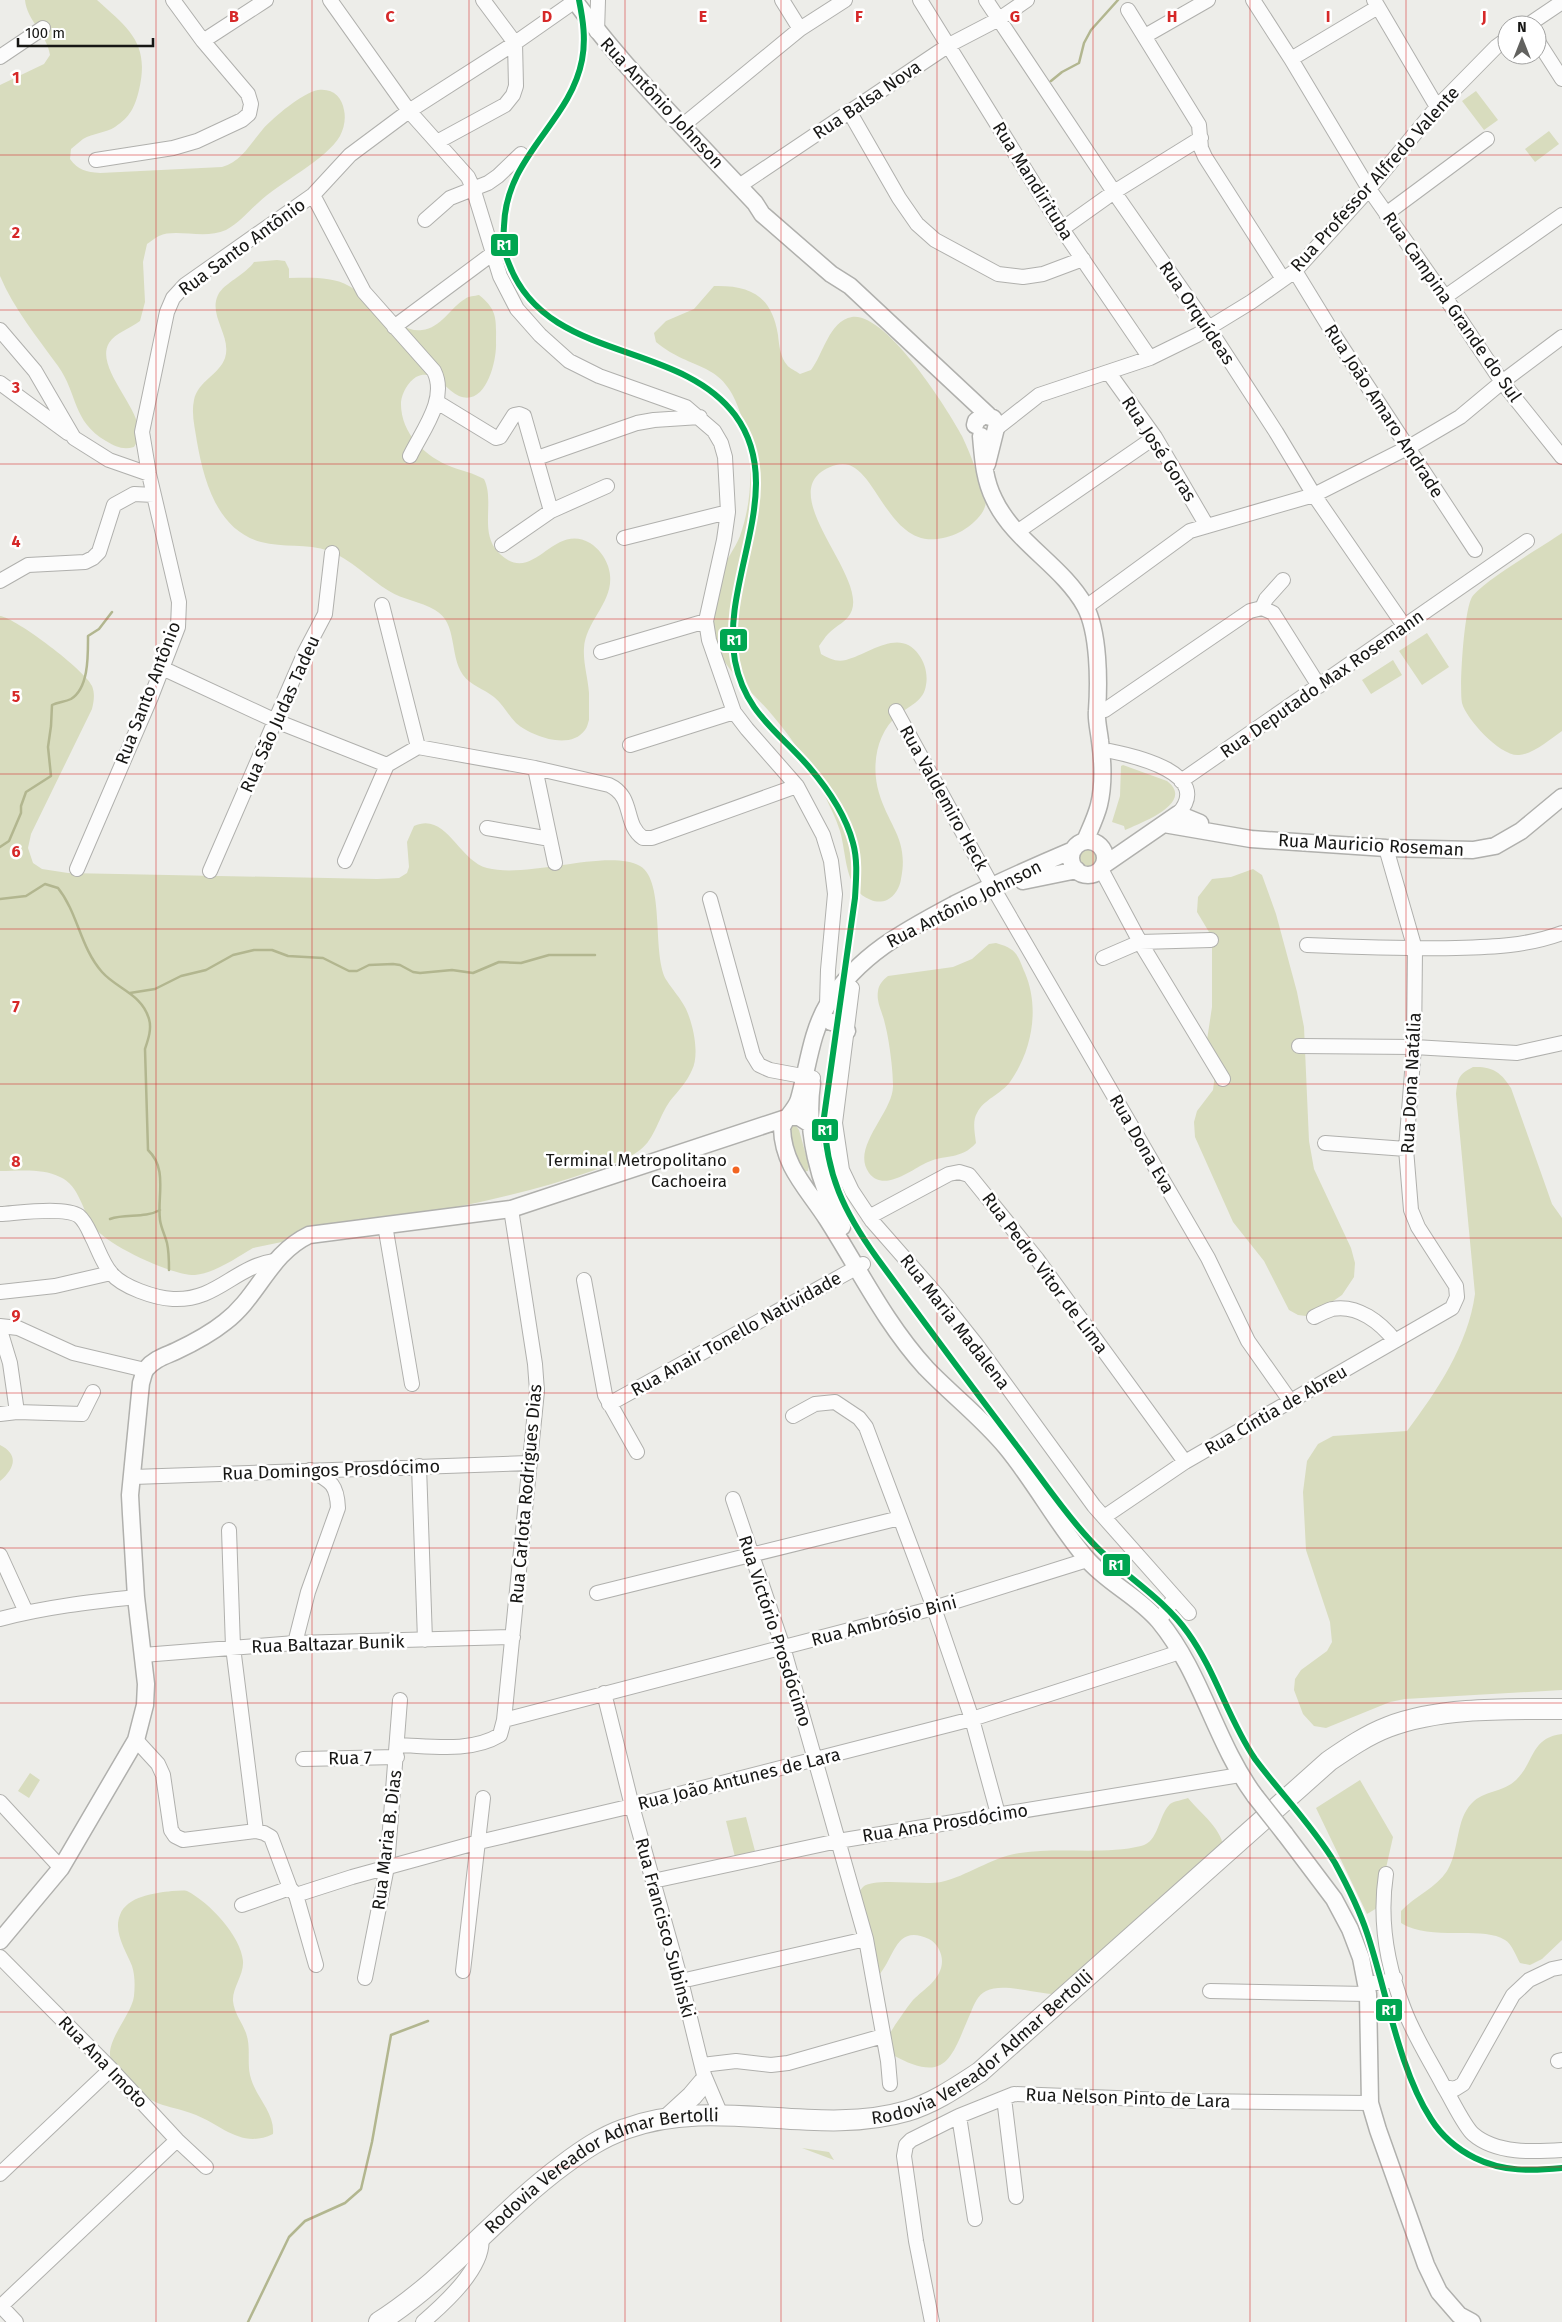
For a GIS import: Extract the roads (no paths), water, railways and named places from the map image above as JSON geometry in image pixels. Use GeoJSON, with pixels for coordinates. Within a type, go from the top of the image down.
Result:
{"type":"FeatureCollection","features":[{"type":"Feature","properties":{"kind":"highway","name":"Rodovia Vereador Admar Bertolli"},"geometry":{"type":"LineString","coordinates":[[379,2322],[418,2294],[540,2182],[591,2144],[626,2128],[668,2118],[698,2116],[848,2121],[907,2111],[947,2094],[980,2072],[1300,1786],[1329,1761],[1356,1743],[1389,1726],[1435,1715],[1503,1708],[1562,1709]]}},
{"type":"Feature","properties":{"kind":"highway"},"geometry":{"type":"LineString","coordinates":[[668,2118],[692,2096],[703,2075]]}},
{"type":"Feature","properties":{"kind":"main road","name":"Rua Antônio Johnson"},"geometry":{"type":"LineString","coordinates":[[574,1],[597,32],[755,203],[768,208],[790,232],[836,266],[850,286],[956,384],[988,425],[985,474],[994,499],[1017,532],[1068,582],[1086,607],[1095,639],[1102,754],[1102,783],[1094,853],[1097,873],[1086,875],[1077,870],[1040,876],[994,889]]}},
{"type":"Feature","properties":{"kind":"main road","name":"Rua Antônio Johnson"},"geometry":{"type":"LineString","coordinates":[[1094,853],[1106,808],[1110,784],[1110,751],[1100,707]]}},
{"type":"Feature","properties":{"kind":"main road","name":"Rua Mauricio Roseman"},"geometry":{"type":"LineString","coordinates":[[1164,824],[1251,839],[1386,848],[1473,850],[1495,846],[1521,831],[1562,798]]}},
{"type":"Feature","properties":{"kind":"main road"},"geometry":{"type":"LineString","coordinates":[[1077,870],[1071,861],[1094,853],[1129,846],[1178,814]]}},
{"type":"Feature","properties":{"kind":"main road","name":"Rua Mauricio Roseman"},"geometry":{"type":"LineString","coordinates":[[1178,814],[1225,833]]}},
{"type":"Feature","properties":{"kind":"main road","name":"Rua Antônio Johnson"},"geometry":{"type":"LineString","coordinates":[[846,990],[873,952],[910,927],[994,889],[1094,853]]}},
{"type":"Feature","properties":{"kind":"main road"},"geometry":{"type":"LineString","coordinates":[[846,990],[827,1005],[814,1037],[808,1077],[810,1124],[819,1170],[838,1219],[860,1266]]}},
{"type":"Feature","properties":{"kind":"main road"},"geometry":{"type":"LineString","coordinates":[[846,990],[823,1039],[799,1099],[786,1123],[785,1152],[797,1177],[891,1311],[896,1329],[926,1368],[1005,1445],[1087,1560],[1135,1598],[1159,1621],[1193,1674],[1226,1750],[1240,1775],[1334,1899],[1350,1928],[1361,1958],[1367,1989],[1370,2103],[1426,2265],[1439,2292],[1459,2314],[1472,2322]]}},
{"type":"Feature","properties":{"kind":"main road"},"geometry":{"type":"LineString","coordinates":[[831,1022],[848,1024]]}},
{"type":"Feature","properties":{"kind":"main road"},"geometry":{"type":"LineString","coordinates":[[0,1941],[61,1868],[136,1740],[145,1705],[144,1655],[136,1597],[131,1514],[141,1383],[145,1370],[154,1361],[211,1333],[229,1320],[258,1288],[274,1261],[296,1241],[309,1236],[511,1209],[763,1124],[786,1123],[802,1118],[810,1124]]}},
{"type":"Feature","properties":{"kind":"main road"},"geometry":{"type":"LineString","coordinates":[[797,1177],[804,1180],[811,1179],[819,1170]]}},
{"type":"Feature","properties":{"kind":"street"},"geometry":{"type":"LineString","coordinates":[[96,160],[174,148],[197,141],[242,120],[250,114],[251,104],[248,94],[203,41],[173,0]]}},
{"type":"Feature","properties":{"kind":"street"},"geometry":{"type":"LineString","coordinates":[[203,41],[266,0]]}},
{"type":"Feature","properties":{"kind":"street"},"geometry":{"type":"LineString","coordinates":[[330,0],[409,111],[468,177],[500,276],[517,309],[540,335],[568,361],[599,376],[675,401],[700,417],[714,431],[721,443],[725,457],[728,512],[724,540],[706,621],[709,640],[734,712],[797,786],[823,835],[830,861],[835,894],[828,970],[827,1005]]}},
{"type":"Feature","properties":{"kind":"street"},"geometry":{"type":"LineString","coordinates":[[437,142],[505,105],[513,95],[517,76],[515,44],[484,0]]}},
{"type":"Feature","properties":{"kind":"street"},"geometry":{"type":"LineString","coordinates":[[597,32],[598,0]]}},
{"type":"Feature","properties":{"kind":"street"},"geometry":{"type":"LineString","coordinates":[[782,0],[800,29]]}},
{"type":"Feature","properties":{"kind":"street"},"geometry":{"type":"LineString","coordinates":[[682,126],[800,29],[845,0]]}},
{"type":"Feature","properties":{"kind":"street","name":"Rua Mandirituba"},"geometry":{"type":"LineString","coordinates":[[920,0],[1062,229],[1150,358]]}},
{"type":"Feature","properties":{"kind":"street","name":"Rua Orquídeas"},"geometry":{"type":"LineString","coordinates":[[986,0],[1114,192],[1208,327],[1314,495],[1405,627]]}},
{"type":"Feature","properties":{"kind":"street","name":"Rua Balsa Nova"},"geometry":{"type":"LineString","coordinates":[[739,186],[949,45],[999,19],[1026,0]]}},
{"type":"Feature","properties":{"kind":"street"},"geometry":{"type":"LineString","coordinates":[[1145,36],[1208,0]]}},
{"type":"Feature","properties":{"kind":"street","name":"Rua Campina Grande do Sul"},"geometry":{"type":"LineString","coordinates":[[1253,0],[1291,58],[1368,190],[1445,297],[1502,382],[1562,458]]}},
{"type":"Feature","properties":{"kind":"street","name":"Rua Santo Antônio"},"geometry":{"type":"LineString","coordinates":[[76,870],[178,627],[179,602],[149,474],[142,432],[167,312],[173,298],[185,285],[312,195],[350,156],[409,111],[515,44],[574,1]]}},
{"type":"Feature","properties":{"kind":"street"},"geometry":{"type":"LineString","coordinates":[[1543,15],[1562,2]]}},
{"type":"Feature","properties":{"kind":"street"},"geometry":{"type":"LineString","coordinates":[[1291,58],[1376,3],[1437,107]]}},
{"type":"Feature","properties":{"kind":"street","name":"Rua João Amaro Andrade"},"geometry":{"type":"LineString","coordinates":[[1128,10],[1199,125],[1201,148],[1205,156],[1336,338],[1409,447],[1474,550]]}},
{"type":"Feature","properties":{"kind":"street"},"geometry":{"type":"LineString","coordinates":[[0,57],[43,28]]}},
{"type":"Feature","properties":{"kind":"street","name":"Rua Professor Alfredo Valente"},"geometry":{"type":"LineString","coordinates":[[988,425],[1020,409],[1039,395],[1050,390],[1109,373],[1150,358],[1251,302],[1289,275],[1368,190],[1437,107],[1497,46]]}},
{"type":"Feature","properties":{"kind":"street"},"geometry":{"type":"LineString","coordinates":[[1547,56],[1562,79]]}},
{"type":"Feature","properties":{"kind":"street"},"geometry":{"type":"LineString","coordinates":[[849,112],[899,198],[917,224],[935,240],[998,274],[1023,277],[1042,274],[1083,259]]}},
{"type":"Feature","properties":{"kind":"street"},"geometry":{"type":"LineString","coordinates":[[1062,229],[1114,192],[1201,138]]}},
{"type":"Feature","properties":{"kind":"street"},"geometry":{"type":"LineString","coordinates":[[1386,214],[1487,139]]}},
{"type":"Feature","properties":{"kind":"street"},"geometry":{"type":"LineString","coordinates":[[425,220],[450,198],[498,176],[521,154]]}},
{"type":"Feature","properties":{"kind":"street"},"geometry":{"type":"LineString","coordinates":[[312,195],[356,279],[394,327],[434,370],[438,383],[437,402],[410,456]]}},
{"type":"Feature","properties":{"kind":"street"},"geometry":{"type":"LineString","coordinates":[[1445,297],[1562,215]]}},
{"type":"Feature","properties":{"kind":"street"},"geometry":{"type":"LineString","coordinates":[[394,327],[492,254]]}},
{"type":"Feature","properties":{"kind":"street"},"geometry":{"type":"LineString","coordinates":[[0,330],[35,371],[74,438]]}},
{"type":"Feature","properties":{"kind":"street"},"geometry":{"type":"LineString","coordinates":[[1086,607],[1190,531],[1314,495],[1409,447],[1460,417],[1502,382],[1562,338]]}},
{"type":"Feature","properties":{"kind":"street","name":"Rua José Goras"},"geometry":{"type":"LineString","coordinates":[[1109,373],[1155,437],[1207,526]]}},
{"type":"Feature","properties":{"kind":"street"},"geometry":{"type":"LineString","coordinates":[[0,383],[74,438],[110,460],[149,474]]}},
{"type":"Feature","properties":{"kind":"street"},"geometry":{"type":"LineString","coordinates":[[37,411],[50,398]]}},
{"type":"Feature","properties":{"kind":"street"},"geometry":{"type":"LineString","coordinates":[[437,402],[496,438],[500,437],[514,415],[524,416],[551,511]]}},
{"type":"Feature","properties":{"kind":"street"},"geometry":{"type":"LineString","coordinates":[[537,458],[637,424],[654,420],[700,417]]}},
{"type":"Feature","properties":{"kind":"street"},"geometry":{"type":"LineString","coordinates":[[1017,532],[1155,437]]}},
{"type":"Feature","properties":{"kind":"street"},"geometry":{"type":"LineString","coordinates":[[502,545],[551,511],[607,486]]}},
{"type":"Feature","properties":{"kind":"street"},"geometry":{"type":"LineString","coordinates":[[0,581],[28,565],[85,562],[93,558],[99,552],[114,505],[134,494],[154,495]]}},
{"type":"Feature","properties":{"kind":"street"},"geometry":{"type":"LineString","coordinates":[[624,538],[728,512]]}},
{"type":"Feature","properties":{"kind":"street","name":"Rua Deputado Max Rosemann"},"geometry":{"type":"LineString","coordinates":[[1181,781],[1527,542]]}},
{"type":"Feature","properties":{"kind":"street","name":"Rua São Judas Tadeu"},"geometry":{"type":"LineString","coordinates":[[210,871],[305,652],[325,614],[332,553]]}},
{"type":"Feature","properties":{"kind":"street"},"geometry":{"type":"LineString","coordinates":[[1262,608],[1266,600],[1283,580]]}},
{"type":"Feature","properties":{"kind":"street"},"geometry":{"type":"LineString","coordinates":[[382,606],[418,747]]}},
{"type":"Feature","properties":{"kind":"street"},"geometry":{"type":"LineString","coordinates":[[1100,707],[1250,611],[1262,608],[1273,613],[1319,686]]}},
{"type":"Feature","properties":{"kind":"street"},"geometry":{"type":"LineString","coordinates":[[601,652],[706,621]]}},
{"type":"Feature","properties":{"kind":"street"},"geometry":{"type":"LineString","coordinates":[[162,668],[276,721],[387,765]]}},
{"type":"Feature","properties":{"kind":"street","name":"Rua Valdemiro Heck"},"geometry":{"type":"LineString","coordinates":[[896,711],[994,889]]}},
{"type":"Feature","properties":{"kind":"street"},"geometry":{"type":"LineString","coordinates":[[630,745],[734,712]]}},
{"type":"Feature","properties":{"kind":"street"},"geometry":{"type":"LineString","coordinates":[[346,861],[387,765],[418,747],[536,768],[609,785],[619,790],[625,799],[635,833],[643,838],[652,838],[797,786]]}},
{"type":"Feature","properties":{"kind":"street"},"geometry":{"type":"LineString","coordinates":[[1110,751],[1134,756],[1174,773],[1181,781],[1186,797],[1184,805],[1178,814]]}},
{"type":"Feature","properties":{"kind":"street"},"geometry":{"type":"LineString","coordinates":[[536,768],[555,863]]}},
{"type":"Feature","properties":{"kind":"street"},"geometry":{"type":"LineString","coordinates":[[487,828],[550,839]]}},
{"type":"Feature","properties":{"kind":"street","name":"Rua Dona Natália"},"geometry":{"type":"LineString","coordinates":[[1386,848],[1415,949],[1414,1047],[1406,1148],[1411,1210],[1418,1226],[1456,1286],[1457,1297],[1452,1308]]}},
{"type":"Feature","properties":{"kind":"street"},"geometry":{"type":"LineString","coordinates":[[1094,853],[1140,942],[1223,1079]]}},
{"type":"Feature","properties":{"kind":"street","name":"Rua Dona Eva"},"geometry":{"type":"LineString","coordinates":[[994,889],[1208,1258],[1248,1341],[1291,1402]]}},
{"type":"Feature","properties":{"kind":"street"},"geometry":{"type":"LineString","coordinates":[[710,899],[753,1054],[759,1065],[770,1070],[808,1077]]}},
{"type":"Feature","properties":{"kind":"street"},"geometry":{"type":"LineString","coordinates":[[1307,945],[1415,949],[1508,946],[1546,939],[1562,933]]}},
{"type":"Feature","properties":{"kind":"street"},"geometry":{"type":"LineString","coordinates":[[1103,958],[1140,942],[1211,940]]}},
{"type":"Feature","properties":{"kind":"street"},"geometry":{"type":"LineString","coordinates":[[828,970],[846,990]]}},
{"type":"Feature","properties":{"kind":"street","name":"Rua Maria Madalena"},"geometry":{"type":"LineString","coordinates":[[846,990],[848,1024],[835,1123],[842,1170],[852,1191],[869,1217],[937,1295],[976,1344],[1089,1499],[1189,1613]]}},
{"type":"Feature","properties":{"kind":"street"},"geometry":{"type":"LineString","coordinates":[[1299,1046],[1414,1047],[1517,1053],[1562,1043]]}},
{"type":"Feature","properties":{"kind":"street"},"geometry":{"type":"LineString","coordinates":[[1325,1143],[1406,1148]]}},
{"type":"Feature","properties":{"kind":"street","name":"Rua Pedro Vitor de Lima"},"geometry":{"type":"LineString","coordinates":[[869,1217],[949,1174],[960,1172],[969,1175],[1037,1259],[1185,1462]]}},
{"type":"Feature","properties":{"kind":"street","name":"Rua Carlota Rodrigues Dias"},"geometry":{"type":"LineString","coordinates":[[504,1720],[537,1380],[511,1209]]}},
{"type":"Feature","properties":{"kind":"street"},"geometry":{"type":"LineString","coordinates":[[0,1214],[66,1212],[79,1216],[86,1223],[111,1274],[133,1288],[153,1296],[173,1299],[197,1297],[214,1291],[258,1264],[274,1261]]}},
{"type":"Feature","properties":{"kind":"street"},"geometry":{"type":"LineString","coordinates":[[385,1225],[412,1384]]}},
{"type":"Feature","properties":{"kind":"street","name":"Rua Anair Tonello Natividade"},"geometry":{"type":"LineString","coordinates":[[609,1404],[860,1266]]}},
{"type":"Feature","properties":{"kind":"street"},"geometry":{"type":"LineString","coordinates":[[0,1292],[55,1286],[111,1274]]}},
{"type":"Feature","properties":{"kind":"street"},"geometry":{"type":"LineString","coordinates":[[584,1280],[605,1395],[637,1452]]}},
{"type":"Feature","properties":{"kind":"street","name":"Rua Cíntia de Abreu"},"geometry":{"type":"LineString","coordinates":[[1104,1517],[1185,1462],[1452,1308]]}},
{"type":"Feature","properties":{"kind":"street"},"geometry":{"type":"LineString","coordinates":[[1314,1317],[1332,1309],[1352,1310],[1375,1320],[1395,1341]]}},
{"type":"Feature","properties":{"kind":"street"},"geometry":{"type":"LineString","coordinates":[[0,1326],[18,1328],[73,1353],[145,1370]]}},
{"type":"Feature","properties":{"kind":"street"},"geometry":{"type":"LineString","coordinates":[[0,1330],[10,1363],[17,1412]]}},
{"type":"Feature","properties":{"kind":"street"},"geometry":{"type":"LineString","coordinates":[[0,1414],[17,1412],[82,1414],[93,1392]]}},
{"type":"Feature","properties":{"kind":"street"},"geometry":{"type":"LineString","coordinates":[[793,1416],[815,1404],[835,1402],[859,1418],[866,1427],[934,1608],[972,1719],[998,1814]]}},
{"type":"Feature","properties":{"kind":"street","name":"Rua Domingos Prosdócimo"},"geometry":{"type":"LineString","coordinates":[[133,1477],[528,1463]]}},
{"type":"Feature","properties":{"kind":"street"},"geometry":{"type":"LineString","coordinates":[[419,1466],[425,1640]]}},
{"type":"Feature","properties":{"kind":"street"},"geometry":{"type":"LineString","coordinates":[[295,1643],[308,1592],[338,1508],[338,1493],[332,1482],[309,1470]]}},
{"type":"Feature","properties":{"kind":"street","name":"Rua Victório Prosdócimo"},"geometry":{"type":"LineString","coordinates":[[733,1499],[783,1647],[866,1939],[890,2084]]}},
{"type":"Feature","properties":{"kind":"street"},"geometry":{"type":"LineString","coordinates":[[597,1592],[900,1518]]}},
{"type":"Feature","properties":{"kind":"street"},"geometry":{"type":"LineString","coordinates":[[229,1530],[233,1647],[256,1831]]}},
{"type":"Feature","properties":{"kind":"street"},"geometry":{"type":"LineString","coordinates":[[0,1555],[26,1612]]}},
{"type":"Feature","properties":{"kind":"street","name":"Rua Ambrósio Bini"},"geometry":{"type":"LineString","coordinates":[[504,1720],[934,1608],[1087,1560]]}},
{"type":"Feature","properties":{"kind":"street"},"geometry":{"type":"LineString","coordinates":[[0,1619],[26,1612],[136,1597]]}},
{"type":"Feature","properties":{"kind":"street"},"geometry":{"type":"LineString","coordinates":[[1159,1621],[1175,1597]]}},
{"type":"Feature","properties":{"kind":"street","name":"Rua Baltazar Bunik"},"geometry":{"type":"LineString","coordinates":[[144,1655],[295,1643],[513,1637]]}},
{"type":"Feature","properties":{"kind":"street","name":"Rua João Antunes de Lara"},"geometry":{"type":"LineString","coordinates":[[242,1905],[479,1842],[632,1806],[972,1719],[1180,1652]]}},
{"type":"Feature","properties":{"kind":"street","name":"Rua Francisco Subinski"},"geometry":{"type":"LineString","coordinates":[[604,1693],[632,1806],[681,1981],[703,2075],[721,2116]]}},
{"type":"Feature","properties":{"kind":"street","name":"Rua Maria B. Dias"},"geometry":{"type":"LineString","coordinates":[[365,1978],[387,1867],[400,1700]]}},
{"type":"Feature","properties":{"kind":"street","name":"Rua 7"},"geometry":{"type":"LineString","coordinates":[[303,1759],[472,1746],[490,1741],[500,1735],[504,1720]]}},
{"type":"Feature","properties":{"kind":"street"},"geometry":{"type":"LineString","coordinates":[[136,1740],[158,1764],[163,1775],[171,1830],[176,1836],[183,1840],[256,1831],[264,1832],[271,1837],[293,1892],[316,1965]]}},
{"type":"Feature","properties":{"kind":"street","name":"Rua Ana Prosdócimo"},"geometry":{"type":"LineString","coordinates":[[653,1881],[838,1841],[1240,1775]]}},
{"type":"Feature","properties":{"kind":"street"},"geometry":{"type":"LineString","coordinates":[[463,1971],[483,1798]]}},
{"type":"Feature","properties":{"kind":"street"},"geometry":{"type":"LineString","coordinates":[[0,1802],[61,1868]]}},
{"type":"Feature","properties":{"kind":"street"},"geometry":{"type":"LineString","coordinates":[[1386,1874],[1383,1919],[1387,1951],[1404,2010],[1444,2087],[1472,2133],[1497,2147],[1536,2152],[1562,2150]]}},
{"type":"Feature","properties":{"kind":"street"},"geometry":{"type":"LineString","coordinates":[[681,1981],[866,1939]]}},
{"type":"Feature","properties":{"kind":"street","name":"Rua Ana Imoto"},"geometry":{"type":"LineString","coordinates":[[0,1957],[111,2069],[177,2140],[206,2167]]}},
{"type":"Feature","properties":{"kind":"street"},"geometry":{"type":"LineString","coordinates":[[1444,2087],[1455,2089],[1463,2084],[1513,1995],[1529,1980],[1552,1969],[1562,1967]]}},
{"type":"Feature","properties":{"kind":"street"},"geometry":{"type":"LineString","coordinates":[[1210,1991],[1367,1989],[1395,1978]]}},
{"type":"Feature","properties":{"kind":"street"},"geometry":{"type":"LineString","coordinates":[[703,2075],[736,2061],[771,2065],[788,2063],[883,2036]]}},
{"type":"Feature","properties":{"kind":"street"},"geometry":{"type":"LineString","coordinates":[[0,2174],[111,2069]]}},
{"type":"Feature","properties":{"kind":"street","name":"Rua Francisco Subinski"},"geometry":{"type":"LineString","coordinates":[[698,2116],[703,2075]]}},
{"type":"Feature","properties":{"kind":"street","name":"Rua Nelson Pinto de Lara"},"geometry":{"type":"LineString","coordinates":[[932,2322],[916,2241],[904,2156],[906,2145],[911,2140],[959,2116],[1014,2094],[1370,2103]]}},
{"type":"Feature","properties":{"kind":"street"},"geometry":{"type":"LineString","coordinates":[[1004,2098],[1016,2198]]}},
{"type":"Feature","properties":{"kind":"street"},"geometry":{"type":"LineString","coordinates":[[959,2116],[975,2219]]}},
{"type":"Feature","properties":{"kind":"street"},"geometry":{"type":"LineString","coordinates":[[16,2322],[0,2306],[177,2140]]}},
{"type":"Feature","properties":{"kind":"street"},"geometry":{"type":"LineString","coordinates":[[423,2322],[449,2298],[477,2261],[483,2245],[481,2236]]}},
{"type":"Feature","properties":{"kind":"waterway"},"geometry":{"type":"LineString","coordinates":[[1051,81],[1062,72],[1079,63],[1084,43],[1091,30],[1118,0]]}},
{"type":"Feature","properties":{"kind":"waterway"},"geometry":{"type":"LineString","coordinates":[[0,847],[9,841],[21,813],[21,806],[26,792],[51,776],[48,747],[52,705],[71,699],[77,694],[86,670],[88,636],[99,629],[112,612]]}},
{"type":"Feature","properties":{"kind":"waterway"},"geometry":{"type":"LineString","coordinates":[[0,899],[26,896],[45,884],[58,888],[70,908],[89,952],[102,972],[135,998],[146,1011],[150,1027],[145,1049],[148,1150],[154,1157],[160,1174],[159,1211],[161,1226],[168,1246],[169,1270]]}},
{"type":"Feature","properties":{"kind":"waterway"},"geometry":{"type":"LineString","coordinates":[[130,993],[155,989],[181,976],[206,970],[233,955],[254,950],[272,950],[288,956],[323,958],[349,971],[357,971],[369,965],[393,964],[420,973],[452,970],[473,973],[499,962],[521,963],[549,955],[595,955]]}},
{"type":"Feature","properties":{"kind":"waterway"},"geometry":{"type":"LineString","coordinates":[[110,1219],[154,1213],[160,1210]]}},
{"type":"Feature","properties":{"kind":"waterway"},"geometry":{"type":"LineString","coordinates":[[248,2322],[289,2237],[305,2221],[345,2203],[361,2189],[372,2142],[391,2035],[428,2021]]}},
{"type":"Feature","properties":{"kind":"place","name":"Terminal Metropolitano Cachoeira"},"geometry":{"type":"Point","coordinates":[736,1170]}}]}
